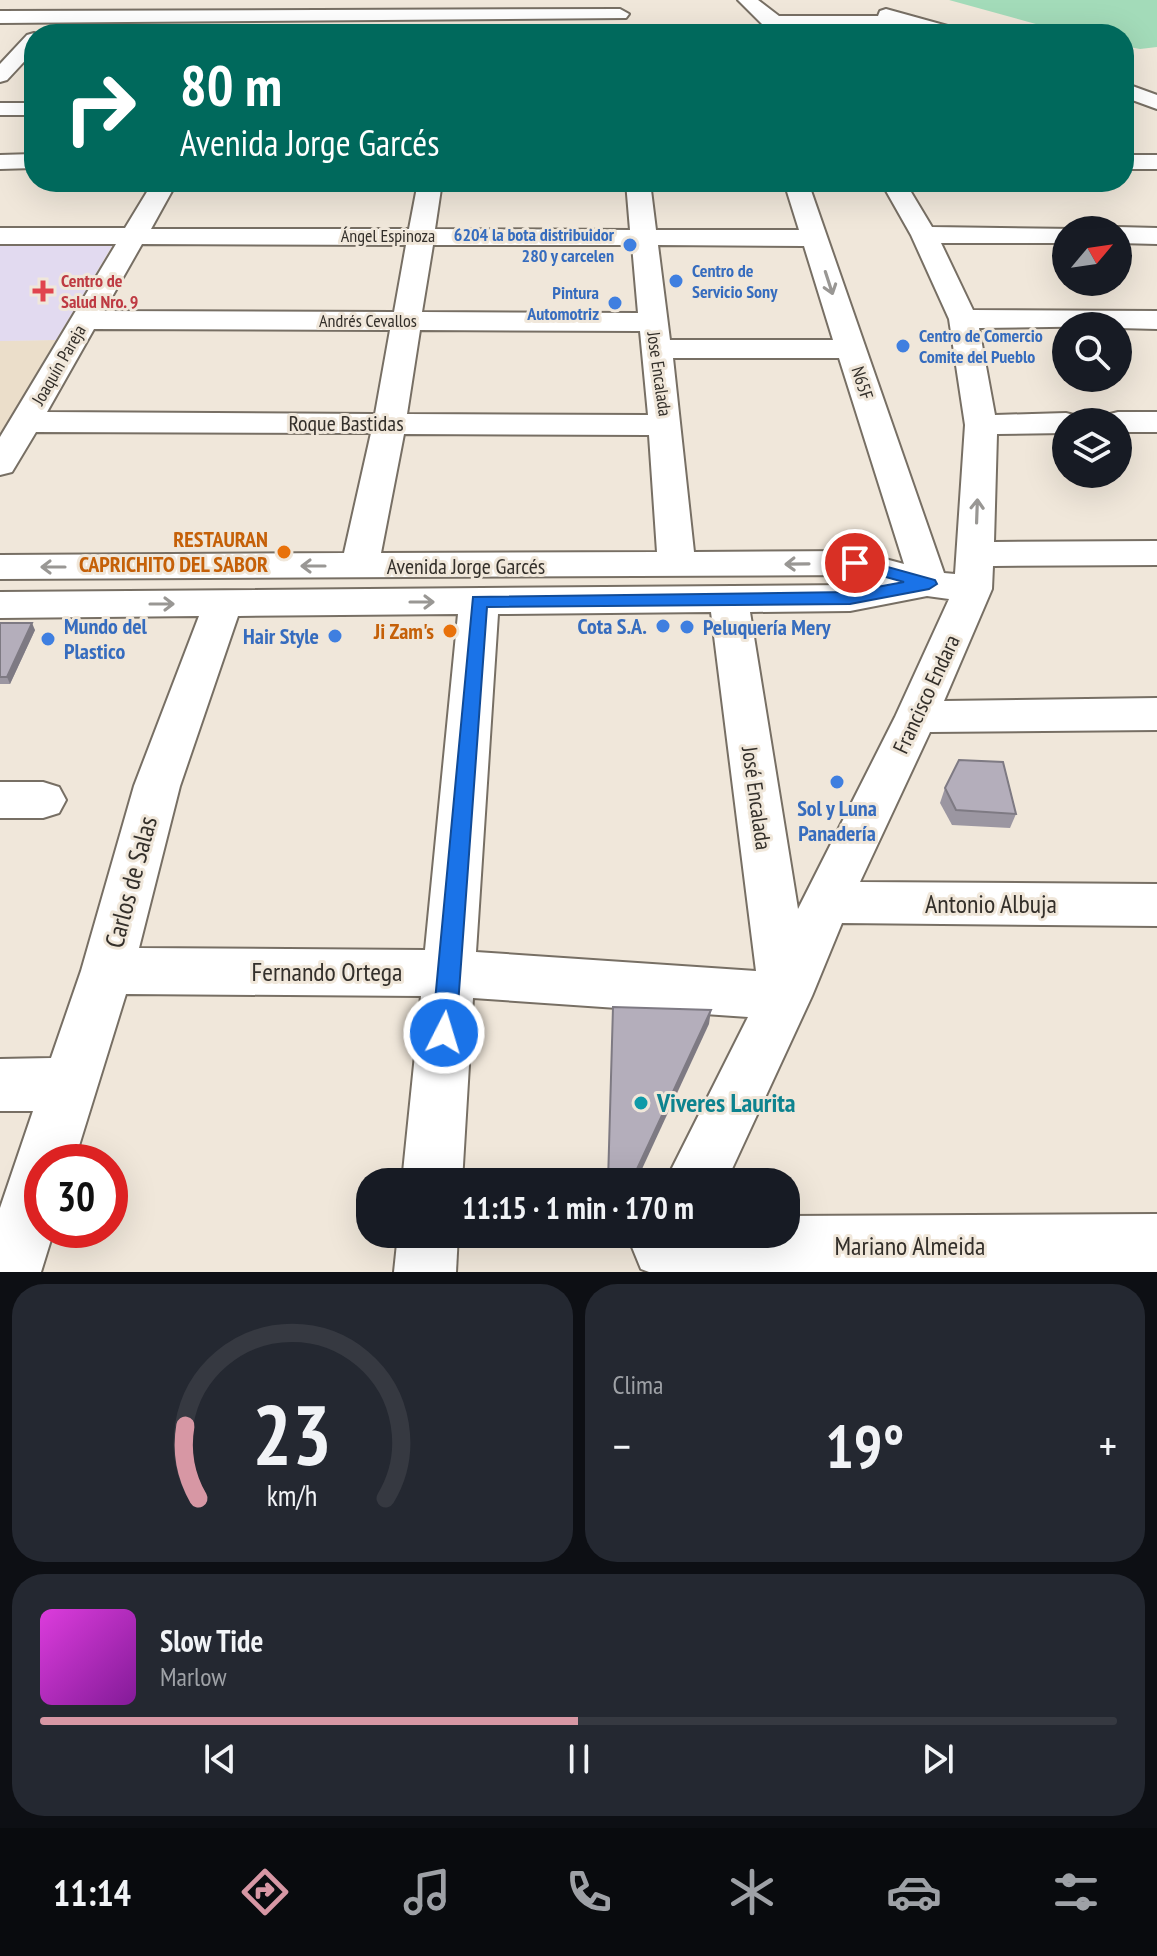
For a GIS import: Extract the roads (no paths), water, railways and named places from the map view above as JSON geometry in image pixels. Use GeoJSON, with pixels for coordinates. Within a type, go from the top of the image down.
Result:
{"type":"FeatureCollection","features":[{"type":"Feature","properties":{"kind":"street"},"geometry":{"type":"LineString","coordinates":[[47,24],[70,0]]}},
{"type":"Feature","properties":{"kind":"street"},"geometry":{"type":"LineString","coordinates":[[736,0],[743,23]]}},
{"type":"Feature","properties":{"kind":"street"},"geometry":{"type":"LineString","coordinates":[[747,0],[774,24]]}},
{"type":"Feature","properties":{"kind":"street"},"geometry":{"type":"LineString","coordinates":[[845,4],[918,24]]}},
{"type":"Feature","properties":{"kind":"street"},"geometry":{"type":"LineString","coordinates":[[0,17],[266,8],[460,16],[619,7]]}},
{"type":"Feature","properties":{"kind":"street"},"geometry":{"type":"LineString","coordinates":[[867,24],[911,22]]}},
{"type":"Feature","properties":{"kind":"street"},"geometry":{"type":"LineString","coordinates":[[0,76],[17,60]]}},
{"type":"Feature","properties":{"kind":"street"},"geometry":{"type":"LineString","coordinates":[[1134,83],[1157,82]]}},
{"type":"Feature","properties":{"kind":"street"},"geometry":{"type":"LineString","coordinates":[[1134,93],[1157,103]]}},
{"type":"Feature","properties":{"kind":"street"},"geometry":{"type":"LineString","coordinates":[[0,109],[24,109]]}},
{"type":"Feature","properties":{"kind":"street"},"geometry":{"type":"LineString","coordinates":[[1134,110],[1157,110]]}},
{"type":"Feature","properties":{"kind":"street"},"geometry":{"type":"LineString","coordinates":[[0,162],[24,161]]}},
{"type":"Feature","properties":{"kind":"street"},"geometry":{"type":"LineString","coordinates":[[1134,162],[1157,162]]}},
{"type":"Feature","properties":{"kind":"street","name":"Joaquín Pareja"},"geometry":{"type":"LineString","coordinates":[[0,465],[159,192]]}},
{"type":"Feature","properties":{"kind":"street"},"geometry":{"type":"LineString","coordinates":[[360,566],[389,424],[428,192]]}},
{"type":"Feature","properties":{"kind":"street","name":"Jose Encalada"},"geometry":{"type":"LineString","coordinates":[[639,192],[677,566]]}},
{"type":"Feature","properties":{"kind":"street","name":"N65F"},"geometry":{"type":"LineString","coordinates":[[799,192],[851,349],[959,576]]}},
{"type":"Feature","properties":{"kind":"street","name":"Francisco Endara"},"geometry":{"type":"LineString","coordinates":[[702,1168],[916,717],[959,576],[981,425],[963,319],[924,235],[899,192]]}},
{"type":"Feature","properties":{"kind":"street","name":"Ángel Espinoza"},"geometry":{"type":"LineString","coordinates":[[0,236],[643,235],[814,238]]}},
{"type":"Feature","properties":{"kind":"street"},"geometry":{"type":"LineString","coordinates":[[924,235],[1052,235]]}},
{"type":"Feature","properties":{"kind":"street"},"geometry":{"type":"LineString","coordinates":[[1132,235],[1157,236]]}},
{"type":"Feature","properties":{"kind":"street"},"geometry":{"type":"LineString","coordinates":[[963,319],[1157,320]]}},
{"type":"Feature","properties":{"kind":"street","name":"Andrés Cevallos"},"geometry":{"type":"LineString","coordinates":[[85,320],[405,321],[851,349]]}},
{"type":"Feature","properties":{"kind":"street","name":"Roque Bastidas"},"geometry":{"type":"LineString","coordinates":[[26,422],[665,425]]}},
{"type":"Feature","properties":{"kind":"street"},"geometry":{"type":"LineString","coordinates":[[1132,422],[1157,422]]}},
{"type":"Feature","properties":{"kind":"street"},"geometry":{"type":"LineString","coordinates":[[981,425],[1052,423]]}},
{"type":"Feature","properties":{"kind":"street"},"geometry":{"type":"LineString","coordinates":[[959,576],[1157,553]]}},
{"type":"Feature","properties":{"kind":"street","name":"Avenida Jorge Garcés"},"geometry":{"type":"LineString","coordinates":[[0,567],[855,563],[959,576]]}},
{"type":"Feature","properties":{"kind":"street","name":"Avenida Jorge Garcés"},"geometry":{"type":"LineString","coordinates":[[0,605],[850,598],[959,576]]}},
{"type":"Feature","properties":{"kind":"street","name":"José Encalada"},"geometry":{"type":"LineString","coordinates":[[729,600],[786,996]]}},
{"type":"Feature","properties":{"kind":"street"},"geometry":{"type":"LineString","coordinates":[[433,1168],[479,602]]}},
{"type":"Feature","properties":{"kind":"street","name":"Carlos de Salas"},"geometry":{"type":"LineString","coordinates":[[51,1144],[107,971],[157,786],[223,604]]}},
{"type":"Feature","properties":{"kind":"street"},"geometry":{"type":"LineString","coordinates":[[916,717],[1157,714]]}},
{"type":"Feature","properties":{"kind":"street","name":"Antonio Albuja"},"geometry":{"type":"LineString","coordinates":[[826,902],[1157,905]]}},
{"type":"Feature","properties":{"kind":"street","name":"Fernando Ortega"},"geometry":{"type":"LineString","coordinates":[[107,971],[449,973],[786,996]]}},
{"type":"Feature","properties":{"kind":"street"},"geometry":{"type":"LineString","coordinates":[[0,1085],[69,1084]]}},
{"type":"Feature","properties":{"kind":"street"},"geometry":{"type":"LineString","coordinates":[[10,1272],[24,1227]]}},
{"type":"Feature","properties":{"kind":"street","name":"Mariano Almeida"},"geometry":{"type":"LineString","coordinates":[[660,1251],[1157,1245]]}},
{"type":"Feature","properties":{"kind":"street"},"geometry":{"type":"LineString","coordinates":[[425,1272],[427,1248]]}},
{"type":"Feature","properties":{"kind":"place","name":"6204 la bota distribuidor 280 y carcelen"},"geometry":{"type":"Point","coordinates":[630,245]}},
{"type":"Feature","properties":{"kind":"place","name":"Centro de Servicio Sony"},"geometry":{"type":"Point","coordinates":[676,281]}},
{"type":"Feature","properties":{"kind":"place","name":"Centro de Salud Nro. 9"},"geometry":{"type":"Point","coordinates":[43,291]}},
{"type":"Feature","properties":{"kind":"place","name":"Pintura Automotriz"},"geometry":{"type":"Point","coordinates":[615,303]}},
{"type":"Feature","properties":{"kind":"place","name":"Centro de Comercio Comite del Pueblo"},"geometry":{"type":"Point","coordinates":[903,346]}},
{"type":"Feature","properties":{"kind":"place","name":"RESTAURAN CAPRICHITO DEL SABOR"},"geometry":{"type":"Point","coordinates":[284,552]}},
{"type":"Feature","properties":{"kind":"place","name":"Cota S.A."},"geometry":{"type":"Point","coordinates":[663,626]}},
{"type":"Feature","properties":{"kind":"place","name":"Peluquería Mery"},"geometry":{"type":"Point","coordinates":[687,627]}},
{"type":"Feature","properties":{"kind":"place","name":"Ji Zam's"},"geometry":{"type":"Point","coordinates":[450,631]}},
{"type":"Feature","properties":{"kind":"place","name":"Hair Style"},"geometry":{"type":"Point","coordinates":[335,636]}},
{"type":"Feature","properties":{"kind":"place","name":"Mundo del Plastico"},"geometry":{"type":"Point","coordinates":[48,639]}},
{"type":"Feature","properties":{"kind":"place","name":"Sol y Luna Panadería"},"geometry":{"type":"Point","coordinates":[837,782]}},
{"type":"Feature","properties":{"kind":"place","name":"Viveres Laurita"},"geometry":{"type":"Point","coordinates":[641,1103]}}]}
